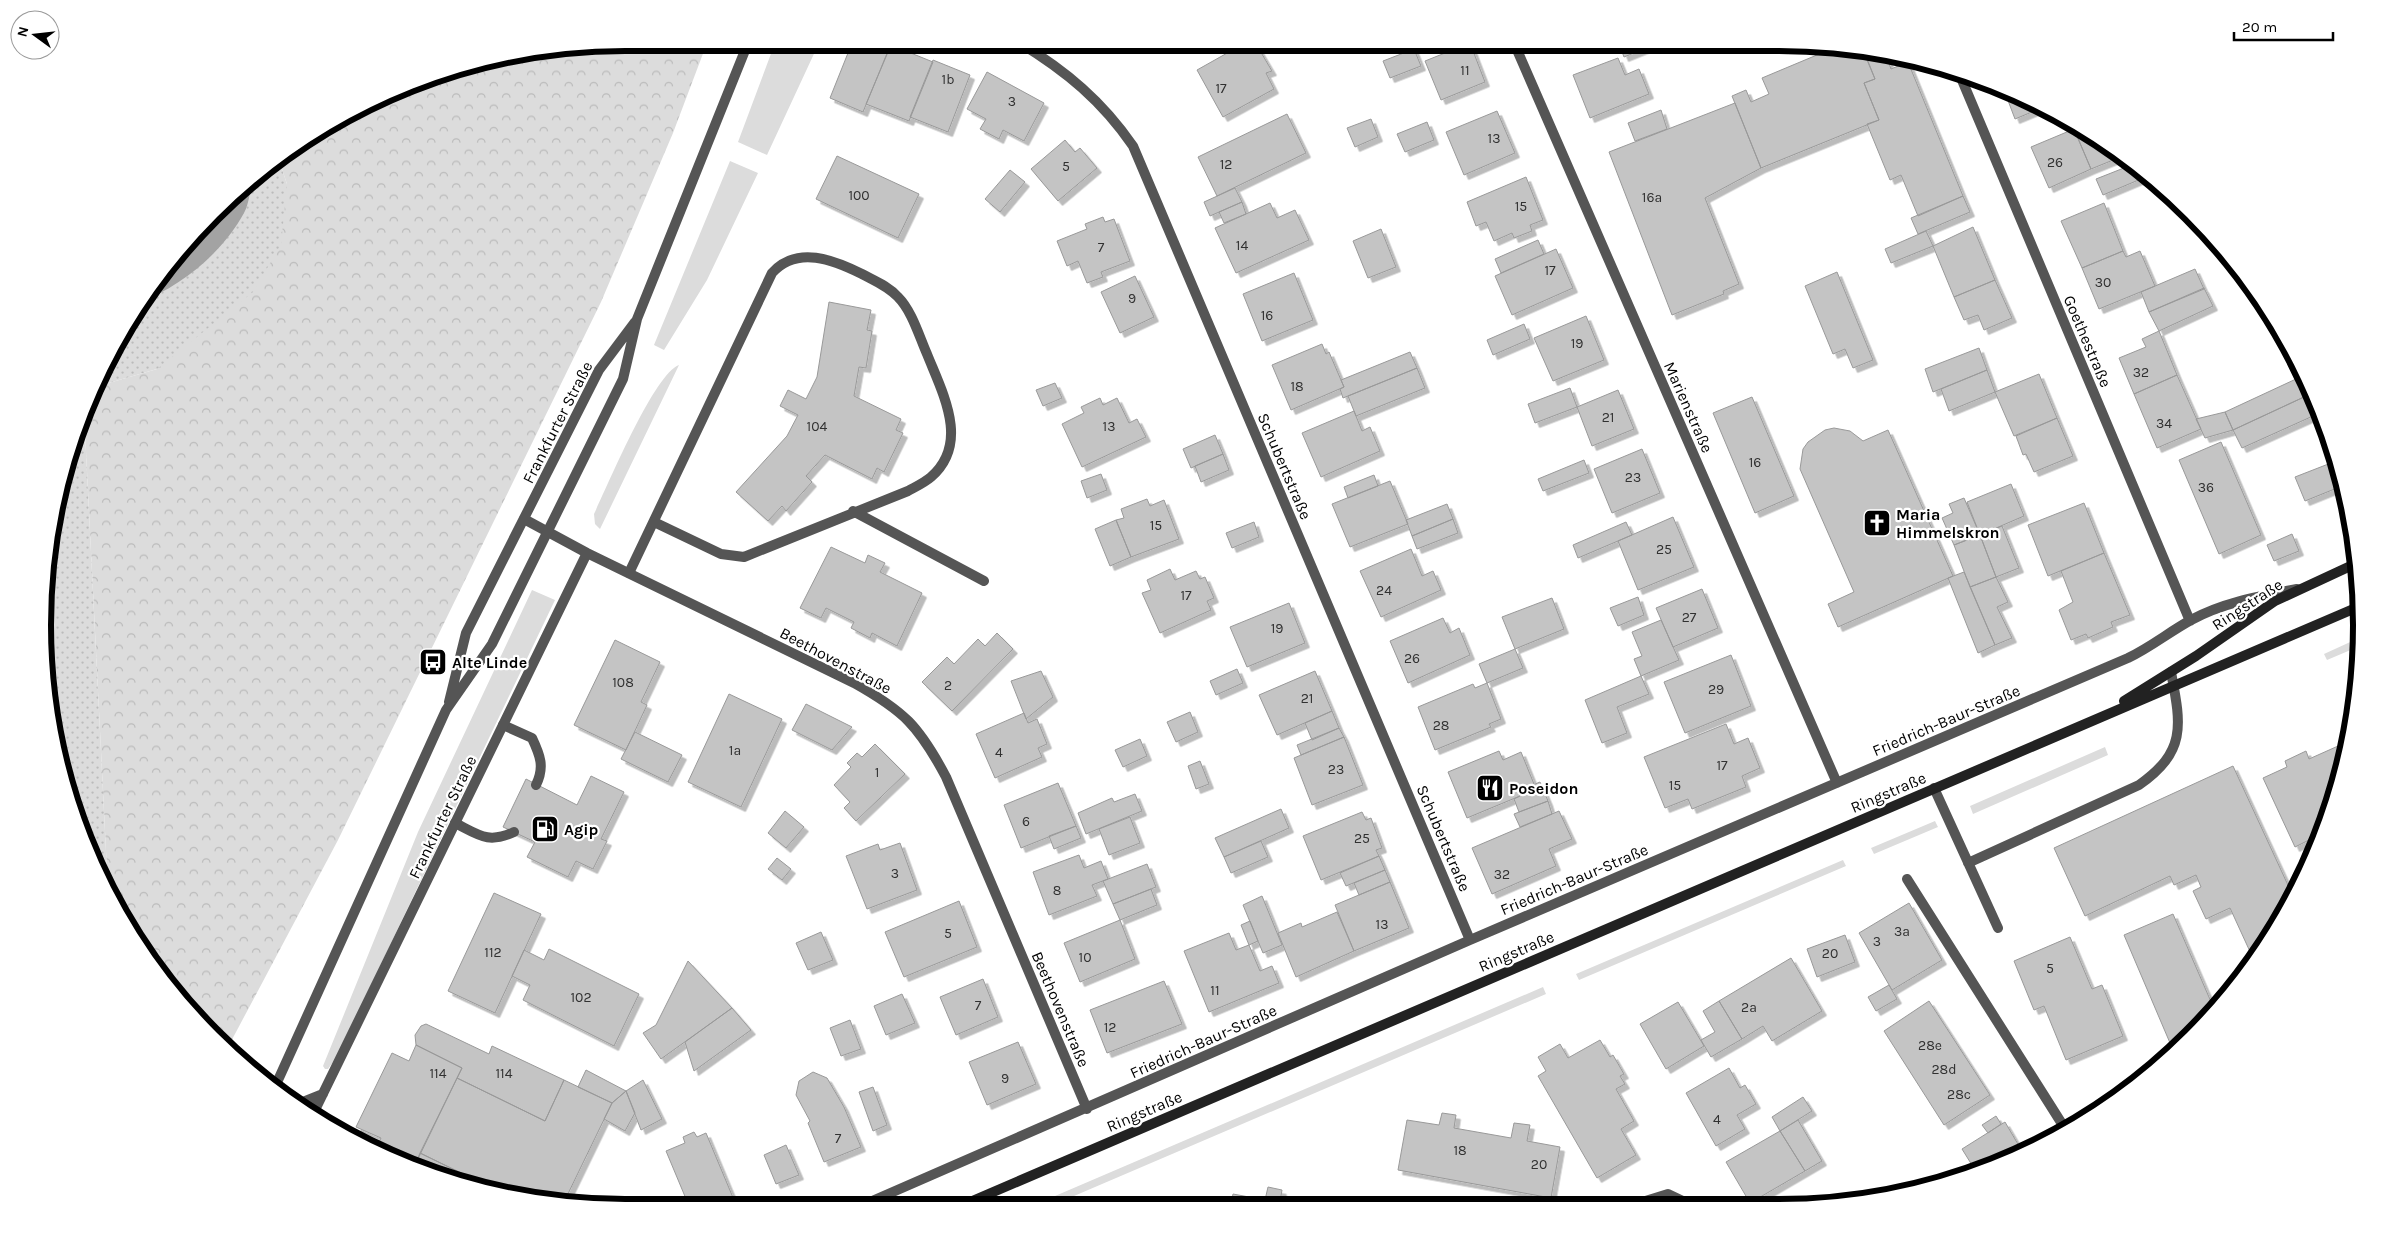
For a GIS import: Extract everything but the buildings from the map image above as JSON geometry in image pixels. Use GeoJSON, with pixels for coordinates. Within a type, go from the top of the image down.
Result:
{"type":"FeatureCollection","features":[{"type":"Feature","properties":{"kind":"main road","name":"Ringstraße"},"geometry":{"type":"LineString","coordinates":[[2082,725],[2171,672],[2275,600],[2350,566]]}},
{"type":"Feature","properties":{"kind":"main road","name":"Ringstraße"},"geometry":{"type":"LineString","coordinates":[[977,1199],[2353,609]]}},
{"type":"Feature","properties":{"kind":"street","name":"Frankfurter Straße"},"geometry":{"type":"LineString","coordinates":[[446,710],[492,644],[623,379],[637,319],[745,51]]}},
{"type":"Feature","properties":{"kind":"street","name":"Schubertstraße"},"geometry":{"type":"LineString","coordinates":[[1033,51],[1095,98],[1116,121],[1133,146],[1470,940]]}},
{"type":"Feature","properties":{"kind":"street","name":"Marienstraße"},"geometry":{"type":"LineString","coordinates":[[1517,51],[1837,782]]}},
{"type":"Feature","properties":{"kind":"street","name":"Goethestraße"},"geometry":{"type":"LineString","coordinates":[[1963,82],[2190,621]]}},
{"type":"Feature","properties":{"kind":"street"},"geometry":{"type":"LineString","coordinates":[[629,573],[772,273],[780,264],[802,257],[820,258],[841,263],[886,286],[899,298],[910,315],[951,418],[952,438],[944,462],[930,478],[908,491],[744,557],[721,554],[654,522]]}},
{"type":"Feature","properties":{"kind":"street","name":"Frankfurter Straße"},"geometry":{"type":"LineString","coordinates":[[278,1081],[446,710],[466,633],[599,370],[637,319]]}},
{"type":"Feature","properties":{"kind":"street"},"geometry":{"type":"LineString","coordinates":[[853,512],[984,581]]}},
{"type":"Feature","properties":{"kind":"street","name":"Beethovenstraße"},"geometry":{"type":"LineString","coordinates":[[524,519],[587,553],[854,683],[882,699],[907,717],[929,745],[946,777],[1087,1109]]}},
{"type":"Feature","properties":{"kind":"street","name":"Frankfurter Straße"},"geometry":{"type":"LineString","coordinates":[[316,1109],[587,553]]}},
{"type":"Feature","properties":{"kind":"street","name":"Friedrich-Baur-Straße"},"geometry":{"type":"LineString","coordinates":[[879,1199],[1470,940],[2128,658],[2155,644],[2190,621],[2244,599],[2298,588]]}},
{"type":"Feature","properties":{"kind":"street"},"geometry":{"type":"LineString","coordinates":[[1968,863],[2139,785],[2166,763],[2172,753],[2178,729],[2171,672]]}},
{"type":"Feature","properties":{"kind":"street"},"geometry":{"type":"LineString","coordinates":[[503,725],[532,738],[542,770],[536,785]]}},
{"type":"Feature","properties":{"kind":"street"},"geometry":{"type":"LineString","coordinates":[[1934,788],[1998,928]]}},
{"type":"Feature","properties":{"kind":"street"},"geometry":{"type":"LineString","coordinates":[[455,823],[489,839],[502,838],[514,832]]}},
{"type":"Feature","properties":{"kind":"street"},"geometry":{"type":"LineString","coordinates":[[1907,879],[2062,1124]]}},
{"type":"Feature","properties":{"kind":"street"},"geometry":{"type":"LineString","coordinates":[[305,1101],[323,1094]]}},
{"type":"Feature","properties":{"kind":"street"},"geometry":{"type":"LineString","coordinates":[[1652,1199],[1668,1194],[1679,1199]]}},
{"type":"Feature","properties":{"kind":"green space"},"geometry":{"type":"Polygon","coordinates":[[[704,51],[673,133],[601,302],[338,840],[231,1042],[194,1003],[148,944],[107,872],[85,433],[104,384],[157,369],[287,184],[281,166],[306,148],[371,110],[441,82],[513,62],[550,56],[587,52],[704,51]]]}},
{"type":"Feature","properties":{"kind":"green space"},"geometry":{"type":"Polygon","coordinates":[[[772,51],[815,51],[767,155],[738,142],[772,51]]]}},
{"type":"Feature","properties":{"kind":"green space"},"geometry":{"type":"Polygon","coordinates":[[[730,161],[758,173],[707,280],[664,350],[654,345],[730,161]]]}},
{"type":"Feature","properties":{"kind":"green space"},"geometry":{"type":"Polygon","coordinates":[[[281,166],[287,184],[281,245],[253,292],[157,369],[104,384],[128,338],[170,276],[219,219],[281,166]]]}},
{"type":"Feature","properties":{"kind":"green space"},"geometry":{"type":"Polygon","coordinates":[[[679,365],[600,529],[595,524],[594,514],[620,456],[657,388],[669,373],[679,365]]]}},
{"type":"Feature","properties":{"kind":"green space"},"geometry":{"type":"Polygon","coordinates":[[[85,433],[107,872],[95,845],[71,773],[62,737],[52,663],[52,587],[56,550],[62,513],[85,433]]]}},
{"type":"Feature","properties":{"kind":"green space"},"geometry":{"type":"Polygon","coordinates":[[[532,590],[555,600],[336,1058],[328,1069],[325,1069],[323,1066],[418,832],[532,590]]]}},
{"type":"Feature","properties":{"kind":"green space"},"geometry":{"type":"Polygon","coordinates":[[[2353,641],[2352,649],[2327,660],[2324,654],[2353,641]]]}},
{"type":"Feature","properties":{"kind":"green space"},"geometry":{"type":"Polygon","coordinates":[[[2105,747],[2108,755],[1973,814],[1970,806],[2105,747]]]}},
{"type":"Feature","properties":{"kind":"green space"},"geometry":{"type":"Polygon","coordinates":[[[1935,821],[1938,827],[1874,854],[1871,848],[1935,821]]]}},
{"type":"Feature","properties":{"kind":"green space"},"geometry":{"type":"Polygon","coordinates":[[[1843,860],[1846,866],[1579,980],[1576,974],[1843,860]]]}},
{"type":"Feature","properties":{"kind":"green space"},"geometry":{"type":"Polygon","coordinates":[[[1543,987],[1546,994],[1067,1199],[1048,1199],[1543,987]]]}},
{"type":"Feature","properties":{"kind":"shaded area"},"geometry":{"type":"Polygon","coordinates":[[[250,191],[244,213],[224,242],[200,266],[171,287],[156,295],[219,219],[250,191]]]}},
{"type":"Feature","properties":{"kind":"place","name":"Maria Himmelskron"},"geometry":{"type":"Point","coordinates":[1877,523]}},
{"type":"Feature","properties":{"kind":"place","name":"Alte Linde"},"geometry":{"type":"Point","coordinates":[433,662]}},
{"type":"Feature","properties":{"kind":"place","name":"Poseidon"},"geometry":{"type":"Point","coordinates":[1490,788]}},
{"type":"Feature","properties":{"kind":"place","name":"Agip"},"geometry":{"type":"Point","coordinates":[545,829]}}]}
